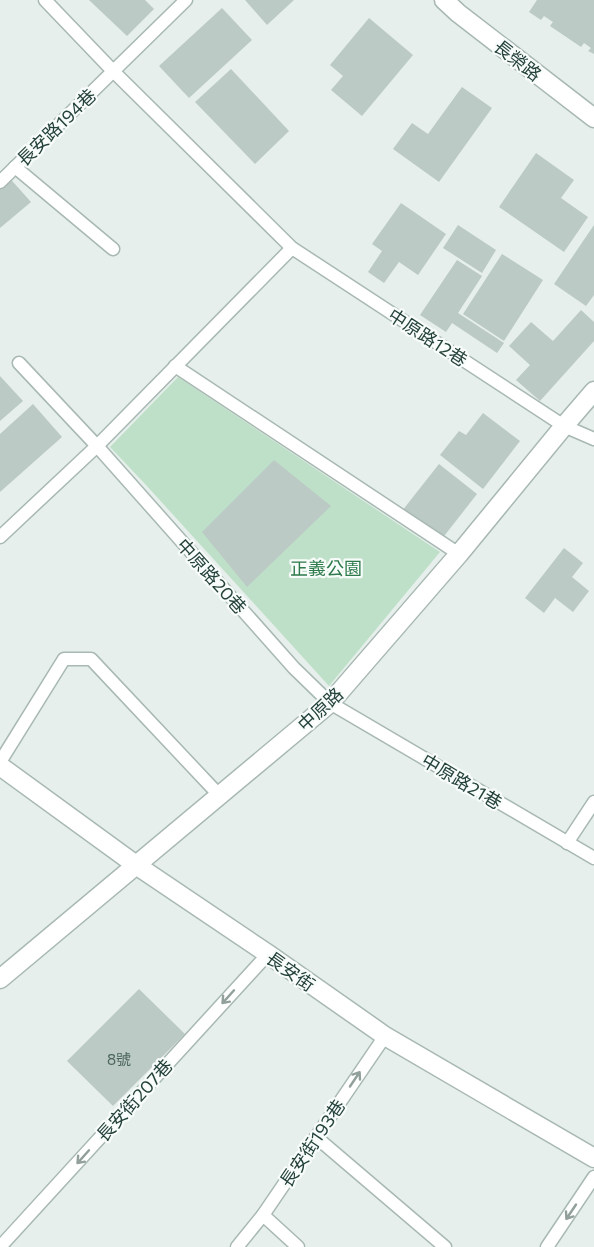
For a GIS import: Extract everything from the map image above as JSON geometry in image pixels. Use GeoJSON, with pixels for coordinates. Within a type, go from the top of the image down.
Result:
{"type":"FeatureCollection","features":[{"type":"Feature","properties":{"kind":"street","name":"長榮路"},"geometry":{"type":"LineString","coordinates":[[444,0],[594,118]]}},
{"type":"Feature","properties":{"kind":"street","name":"中原路"},"geometry":{"type":"LineString","coordinates":[[0,979],[330,703],[459,554],[594,391]]}},
{"type":"Feature","properties":{"kind":"street","name":"長安街"},"geometry":{"type":"LineString","coordinates":[[0,764],[135,865],[385,1036],[594,1158]]}},
{"type":"Feature","properties":{"kind":"lane","name":"中原路12巷"},"geometry":{"type":"LineString","coordinates":[[45,0],[113,71],[292,248],[564,426],[594,440]]}},
{"type":"Feature","properties":{"kind":"lane","name":"長安路194巷"},"geometry":{"type":"LineString","coordinates":[[0,182],[186,0]]}},
{"type":"Feature","properties":{"kind":"lane"},"geometry":{"type":"LineString","coordinates":[[15,167],[113,249]]}},
{"type":"Feature","properties":{"kind":"lane"},"geometry":{"type":"LineString","coordinates":[[0,537],[97,446],[292,248]]}},
{"type":"Feature","properties":{"kind":"lane","name":"中原路20巷"},"geometry":{"type":"LineString","coordinates":[[19,363],[97,446],[294,668],[330,703]]}},
{"type":"Feature","properties":{"kind":"lane"},"geometry":{"type":"LineString","coordinates":[[175,366],[459,554]]}},
{"type":"Feature","properties":{"kind":"lane"},"geometry":{"type":"LineString","coordinates":[[0,764],[63,659],[91,659],[219,795]]}},
{"type":"Feature","properties":{"kind":"lane","name":"中原路21巷"},"geometry":{"type":"LineString","coordinates":[[330,703],[594,858]]}},
{"type":"Feature","properties":{"kind":"lane"},"geometry":{"type":"LineString","coordinates":[[567,843],[594,802]]}},
{"type":"Feature","properties":{"kind":"lane","name":"長安街207巷"},"geometry":{"type":"LineString","coordinates":[[0,1247],[268,954]]}},
{"type":"Feature","properties":{"kind":"lane","name":"長安街193巷"},"geometry":{"type":"LineString","coordinates":[[237,1247],[263,1215],[385,1036]]}},
{"type":"Feature","properties":{"kind":"lane"},"geometry":{"type":"LineString","coordinates":[[316,1137],[446,1247]]}},
{"type":"Feature","properties":{"kind":"lane"},"geometry":{"type":"LineString","coordinates":[[548,1247],[594,1178]]}},
{"type":"Feature","properties":{"kind":"lane"},"geometry":{"type":"LineString","coordinates":[[263,1215],[298,1247]]}},
{"type":"Feature","properties":{"kind":"green space","name":"正義公園"},"geometry":{"type":"Polygon","coordinates":[[[178,377],[440,552],[329,686],[110,447],[178,377]]]}},
{"type":"Feature","properties":{"kind":"building"},"geometry":{"type":"Polygon","coordinates":[[[89,0],[145,0],[154,9],[127,36],[89,0]]]}},
{"type":"Feature","properties":{"kind":"building"},"geometry":{"type":"Polygon","coordinates":[[[245,0],[294,0],[267,25],[245,0]]]}},
{"type":"Feature","properties":{"kind":"building"},"geometry":{"type":"Polygon","coordinates":[[[537,0],[594,0],[594,54],[588,51],[591,48],[584,43],[581,47],[550,26],[553,22],[544,16],[541,20],[529,12],[537,0]]]}},
{"type":"Feature","properties":{"kind":"building"},"geometry":{"type":"Polygon","coordinates":[[[222,8],[252,40],[189,98],[159,66],[222,8]]]}},
{"type":"Feature","properties":{"kind":"building"},"geometry":{"type":"Polygon","coordinates":[[[369,18],[413,55],[362,116],[331,90],[343,76],[330,65],[369,18]]]}},
{"type":"Feature","properties":{"kind":"building"},"geometry":{"type":"Polygon","coordinates":[[[231,69],[289,131],[255,164],[195,102],[231,69]]]}},
{"type":"Feature","properties":{"kind":"building"},"geometry":{"type":"Polygon","coordinates":[[[462,87],[492,108],[439,182],[393,149],[412,123],[428,134],[462,87]]]}},
{"type":"Feature","properties":{"kind":"building"},"geometry":{"type":"Polygon","coordinates":[[[536,153],[574,180],[561,198],[588,217],[564,252],[499,207],[536,153]]]}},
{"type":"Feature","properties":{"kind":"building"},"geometry":{"type":"Polygon","coordinates":[[[5,173],[31,202],[0,228],[0,178],[5,173]]]}},
{"type":"Feature","properties":{"kind":"building"},"geometry":{"type":"Polygon","coordinates":[[[401,203],[446,234],[418,275],[399,262],[384,283],[368,272],[382,251],[372,244],[401,203]]]}},
{"type":"Feature","properties":{"kind":"building"},"geometry":{"type":"Polygon","coordinates":[[[458,225],[496,250],[482,273],[443,248],[458,225]]]}},
{"type":"Feature","properties":{"kind":"building"},"geometry":{"type":"Polygon","coordinates":[[[594,225],[594,295],[586,306],[554,284],[594,225]]]}},
{"type":"Feature","properties":{"kind":"building"},"geometry":{"type":"Polygon","coordinates":[[[502,254],[543,280],[504,341],[463,314],[502,254]]]}},
{"type":"Feature","properties":{"kind":"building"},"geometry":{"type":"Polygon","coordinates":[[[457,260],[482,276],[458,313],[504,343],[497,353],[452,323],[446,332],[420,315],[457,260]]]}},
{"type":"Feature","properties":{"kind":"building"},"geometry":{"type":"Polygon","coordinates":[[[581,310],[594,322],[594,341],[540,401],[516,380],[530,365],[509,346],[531,322],[553,341],[581,310]]]}},
{"type":"Feature","properties":{"kind":"building"},"geometry":{"type":"Polygon","coordinates":[[[0,376],[23,401],[0,421],[0,376]]]}},
{"type":"Feature","properties":{"kind":"building"},"geometry":{"type":"Polygon","coordinates":[[[33,404],[62,437],[0,492],[0,434],[33,404]]]}},
{"type":"Feature","properties":{"kind":"building"},"geometry":{"type":"Polygon","coordinates":[[[483,413],[520,441],[483,489],[440,455],[459,431],[466,435],[483,413]]]}},
{"type":"Feature","properties":{"kind":"building"},"geometry":{"type":"Polygon","coordinates":[[[274,460],[331,506],[247,587],[202,532],[274,460]]]}},
{"type":"Feature","properties":{"kind":"building"},"geometry":{"type":"Polygon","coordinates":[[[439,464],[477,494],[441,540],[402,511],[439,464]]]}},
{"type":"Feature","properties":{"kind":"building"},"geometry":{"type":"Polygon","coordinates":[[[564,548],[583,563],[572,577],[589,591],[573,612],[555,598],[544,613],[525,598],[564,548]]]}},
{"type":"Feature","properties":{"kind":"building"},"geometry":{"type":"Polygon","coordinates":[[[139,989],[185,1034],[113,1106],[67,1061],[139,989]]]}}]}
